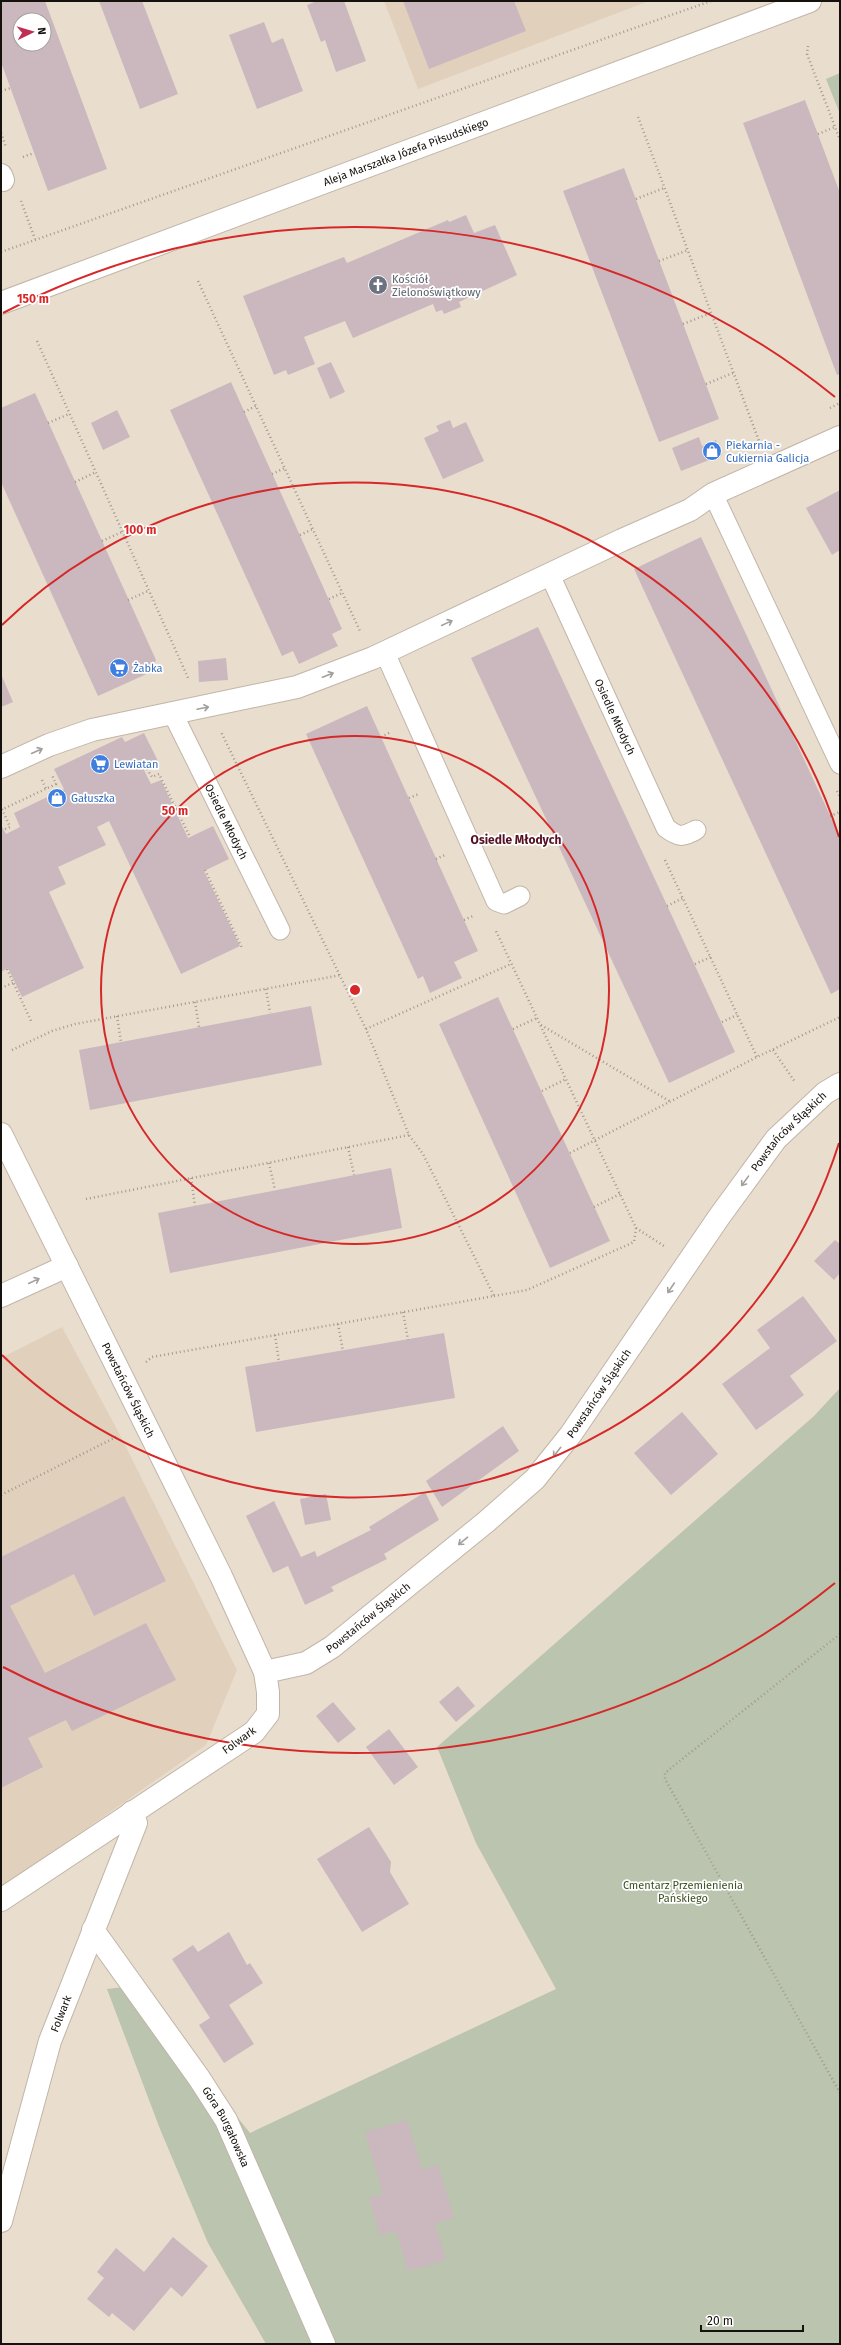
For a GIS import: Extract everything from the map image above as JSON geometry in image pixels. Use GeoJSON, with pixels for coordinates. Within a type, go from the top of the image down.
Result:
{"type":"FeatureCollection","features":[{"type":"Feature","properties":{"kind":"street","name":"Aleja Marszałka Józefa Piłsudskiego"},"geometry":{"type":"LineString","coordinates":[[1,302],[810,1]]}},
{"type":"Feature","properties":{"kind":"street"},"geometry":{"type":"LineString","coordinates":[[1,767],[49,745],[92,730],[298,687],[379,655],[690,510],[713,494],[840,437]]}},
{"type":"Feature","properties":{"kind":"street","name":"Powstańców Śląskich"},"geometry":{"type":"LineString","coordinates":[[1,1134],[222,1576],[265,1672],[306,1663],[332,1647],[486,1522],[535,1479],[571,1434],[719,1217],[776,1139],[825,1093],[840,1084]]}},
{"type":"Feature","properties":{"kind":"street"},"geometry":{"type":"LineString","coordinates":[[1,1296],[67,1266]]}},
{"type":"Feature","properties":{"kind":"street","name":"Folwark"},"geometry":{"type":"LineString","coordinates":[[1,1900],[254,1732],[268,1714],[268,1692],[265,1672]]}},
{"type":"Feature","properties":{"kind":"street","name":"Folwark"},"geometry":{"type":"LineString","coordinates":[[1,2221],[50,2041],[136,1823],[132,1812]]}},
{"type":"Feature","properties":{"kind":"street","name":"Góra Burgałowska"},"geometry":{"type":"LineString","coordinates":[[93,1930],[200,2078],[226,2120],[324,2344]]}},
{"type":"Feature","properties":{"kind":"lane"},"geometry":{"type":"LineString","coordinates":[[713,494],[840,764]]}},
{"type":"Feature","properties":{"kind":"lane","name":"Osiedle Młodych"},"geometry":{"type":"LineString","coordinates":[[550,575],[666,828],[677,836],[684,836],[696,830]]}},
{"type":"Feature","properties":{"kind":"lane"},"geometry":{"type":"LineString","coordinates":[[379,655],[496,901],[504,904],[520,896]]}},
{"type":"Feature","properties":{"kind":"lane","name":"Osiedle Młodych"},"geometry":{"type":"LineString","coordinates":[[173,714],[280,930]]}},
{"type":"Feature","properties":{"kind":"path"},"geometry":{"type":"LineString","coordinates":[[1,252],[711,1]]}},
{"type":"Feature","properties":{"kind":"path"},"geometry":{"type":"LineString","coordinates":[[808,46],[808,54],[840,140]]}},
{"type":"Feature","properties":{"kind":"path"},"geometry":{"type":"LineString","coordinates":[[1,91],[11,88]]}},
{"type":"Feature","properties":{"kind":"path"},"geometry":{"type":"LineString","coordinates":[[638,117],[759,441]]}},
{"type":"Feature","properties":{"kind":"path"},"geometry":{"type":"LineString","coordinates":[[818,134],[835,127]]}},
{"type":"Feature","properties":{"kind":"path"},"geometry":{"type":"LineString","coordinates":[[2,177],[20,200],[35,239]]}},
{"type":"Feature","properties":{"kind":"path"},"geometry":{"type":"LineString","coordinates":[[636,199],[664,188]]}},
{"type":"Feature","properties":{"kind":"path"},"geometry":{"type":"LineString","coordinates":[[659,261],[688,250]]}},
{"type":"Feature","properties":{"kind":"path"},"geometry":{"type":"LineString","coordinates":[[198,281],[342,593],[379,655]]}},
{"type":"Feature","properties":{"kind":"path"},"geometry":{"type":"LineString","coordinates":[[683,324],[711,313]]}},
{"type":"Feature","properties":{"kind":"path"},"geometry":{"type":"LineString","coordinates":[[37,340],[148,591],[192,686]]}},
{"type":"Feature","properties":{"kind":"path"},"geometry":{"type":"LineString","coordinates":[[706,384],[733,373]]}},
{"type":"Feature","properties":{"kind":"path"},"geometry":{"type":"LineString","coordinates":[[244,412],[256,406]]}},
{"type":"Feature","properties":{"kind":"path"},"geometry":{"type":"LineString","coordinates":[[48,423],[69,414]]}},
{"type":"Feature","properties":{"kind":"path"},"geometry":{"type":"LineString","coordinates":[[272,474],[285,468]]}},
{"type":"Feature","properties":{"kind":"path"},"geometry":{"type":"LineString","coordinates":[[75,482],[96,472]]}},
{"type":"Feature","properties":{"kind":"path"},"geometry":{"type":"LineString","coordinates":[[300,535],[313,529]]}},
{"type":"Feature","properties":{"kind":"path"},"geometry":{"type":"LineString","coordinates":[[102,541],[122,532]]}},
{"type":"Feature","properties":{"kind":"path"},"geometry":{"type":"LineString","coordinates":[[128,600],[148,591]]}},
{"type":"Feature","properties":{"kind":"path"},"geometry":{"type":"LineString","coordinates":[[329,599],[342,593]]}},
{"type":"Feature","properties":{"kind":"path"},"geometry":{"type":"LineString","coordinates":[[208,707],[238,762],[341,975],[366,1029],[409,1135],[423,1154],[494,1296]]}},
{"type":"Feature","properties":{"kind":"path"},"geometry":{"type":"LineString","coordinates":[[147,769],[152,777],[159,774],[190,837]]}},
{"type":"Feature","properties":{"kind":"path"},"geometry":{"type":"LineString","coordinates":[[2,809],[10,827],[4,830]]}},
{"type":"Feature","properties":{"kind":"path"},"geometry":{"type":"LineString","coordinates":[[830,816],[840,812]]}},
{"type":"Feature","properties":{"kind":"path"},"geometry":{"type":"LineString","coordinates":[[205,870],[242,948]]}},
{"type":"Feature","properties":{"kind":"path"},"geometry":{"type":"LineString","coordinates":[[667,906],[683,898]]}},
{"type":"Feature","properties":{"kind":"path"},"geometry":{"type":"LineString","coordinates":[[496,930],[636,1228],[665,1247]]}},
{"type":"Feature","properties":{"kind":"path"},"geometry":{"type":"LineString","coordinates":[[695,964],[710,957]]}},
{"type":"Feature","properties":{"kind":"path"},"geometry":{"type":"LineString","coordinates":[[366,1029],[511,964]]}},
{"type":"Feature","properties":{"kind":"path"},"geometry":{"type":"LineString","coordinates":[[7,969],[32,1023]]}},
{"type":"Feature","properties":{"kind":"path"},"geometry":{"type":"LineString","coordinates":[[12,1050],[52,1031],[117,1016],[341,975]]}},
{"type":"Feature","properties":{"kind":"path"},"geometry":{"type":"LineString","coordinates":[[1,988],[14,982]]}},
{"type":"Feature","properties":{"kind":"path"},"geometry":{"type":"LineString","coordinates":[[266,989],[270,1013]]}},
{"type":"Feature","properties":{"kind":"path"},"geometry":{"type":"LineString","coordinates":[[195,1002],[200,1027]]}},
{"type":"Feature","properties":{"kind":"path"},"geometry":{"type":"LineString","coordinates":[[722,1022],[737,1015]]}},
{"type":"Feature","properties":{"kind":"path"},"geometry":{"type":"LineString","coordinates":[[117,1016],[121,1042]]}},
{"type":"Feature","properties":{"kind":"path"},"geometry":{"type":"LineString","coordinates":[[570,1153],[840,1017]]}},
{"type":"Feature","properties":{"kind":"path"},"geometry":{"type":"LineString","coordinates":[[513,1029],[537,1018]]}},
{"type":"Feature","properties":{"kind":"path"},"geometry":{"type":"LineString","coordinates":[[540,1025],[671,1103]]}},
{"type":"Feature","properties":{"kind":"path"},"geometry":{"type":"LineString","coordinates":[[772,1050],[799,1087]]}},
{"type":"Feature","properties":{"kind":"path"},"geometry":{"type":"LineString","coordinates":[[542,1091],[566,1079]]}},
{"type":"Feature","properties":{"kind":"path"},"geometry":{"type":"LineString","coordinates":[[86,1199],[409,1135]]}},
{"type":"Feature","properties":{"kind":"path"},"geometry":{"type":"LineString","coordinates":[[348,1147],[354,1175]]}},
{"type":"Feature","properties":{"kind":"path"},"geometry":{"type":"LineString","coordinates":[[269,1163],[274,1190]]}},
{"type":"Feature","properties":{"kind":"path"},"geometry":{"type":"LineString","coordinates":[[191,1178],[195,1206]]}},
{"type":"Feature","properties":{"kind":"path"},"geometry":{"type":"LineString","coordinates":[[594,1207],[620,1194]]}},
{"type":"Feature","properties":{"kind":"path"},"geometry":{"type":"LineString","coordinates":[[152,1357],[527,1290],[634,1242],[636,1228]]}},
{"type":"Feature","properties":{"kind":"path"},"geometry":{"type":"LineString","coordinates":[[403,1312],[408,1340]]}},
{"type":"Feature","properties":{"kind":"path"},"geometry":{"type":"LineString","coordinates":[[338,1324],[342,1351]]}},
{"type":"Feature","properties":{"kind":"path"},"geometry":{"type":"LineString","coordinates":[[275,1335],[279,1362]]}},
{"type":"Feature","properties":{"kind":"path"},"geometry":{"type":"LineString","coordinates":[[1,1495],[120,1436]]}},
{"type":"Feature","properties":{"kind":"path"},"geometry":{"type":"LineString","coordinates":[[840,1634],[665,1773],[665,1778],[840,2093]]}},
{"type":"Feature","properties":{"kind":"shaded area"},"geometry":{"type":"Polygon","coordinates":[[[384,1],[649,1],[418,89],[384,1]]]}},
{"type":"Feature","properties":{"kind":"shaded area"},"geometry":{"type":"Polygon","coordinates":[[[62,1327],[120,1435],[237,1670],[206,1745],[1,1888],[1,1358],[62,1327]]]}},
{"type":"Feature","properties":{"kind":"green space"},"geometry":{"type":"Polygon","coordinates":[[[840,73],[840,114],[826,79],[840,73]]]}},
{"type":"Feature","properties":{"kind":"green space","name":"Cmentarz Przemienienia Pańskiego"},"geometry":{"type":"Polygon","coordinates":[[[840,1388],[840,2344],[266,2344],[208,2243],[160,2129],[107,1989],[133,1986],[250,2133],[556,1989],[476,1843],[437,1747],[814,1416],[840,1388]]]}},
{"type":"Feature","properties":{"kind":"building"},"geometry":{"type":"Polygon","coordinates":[[[1,1],[45,1],[49,12],[12,12],[12,52],[52,52],[52,20],[107,169],[48,191],[1,62],[1,1]]]}},
{"type":"Feature","properties":{"kind":"building"},"geometry":{"type":"Polygon","coordinates":[[[99,1],[142,1],[178,94],[140,109],[99,1]]]}},
{"type":"Feature","properties":{"kind":"building"},"geometry":{"type":"Polygon","coordinates":[[[317,1],[344,1],[366,61],[336,72],[325,40],[321,42],[307,5],[317,1]]]}},
{"type":"Feature","properties":{"kind":"building"},"geometry":{"type":"Polygon","coordinates":[[[403,1],[514,1],[526,31],[429,69],[403,1]]]}},
{"type":"Feature","properties":{"kind":"building"},"geometry":{"type":"Polygon","coordinates":[[[264,22],[272,43],[283,38],[303,91],[257,109],[229,35],[264,22]]]}},
{"type":"Feature","properties":{"kind":"building"},"geometry":{"type":"Polygon","coordinates":[[[805,100],[840,193],[840,374],[837,375],[743,123],[805,100]]]}},
{"type":"Feature","properties":{"kind":"building"},"geometry":{"type":"Polygon","coordinates":[[[624,168],[719,419],[659,442],[563,191],[624,168]]]}},
{"type":"Feature","properties":{"kind":"building"},"geometry":{"type":"Polygon","coordinates":[[[466,215],[474,233],[495,225],[517,275],[459,302],[461,307],[444,314],[442,310],[436,312],[433,304],[353,338],[345,321],[304,337],[315,364],[288,375],[286,370],[274,375],[243,296],[344,257],[347,263],[448,220],[449,222],[466,215]]]}},
{"type":"Feature","properties":{"kind":"building"},"geometry":{"type":"Polygon","coordinates":[[[331,362],[345,392],[330,399],[317,368],[331,362]]]}},
{"type":"Feature","properties":{"kind":"building"},"geometry":{"type":"Polygon","coordinates":[[[231,382],[342,629],[332,634],[338,646],[299,664],[293,651],[282,656],[170,410],[231,382]]]}},
{"type":"Feature","properties":{"kind":"building"},"geometry":{"type":"Polygon","coordinates":[[[35,393],[156,660],[151,672],[98,696],[1,482],[1,408],[35,393]]]}},
{"type":"Feature","properties":{"kind":"building"},"geometry":{"type":"Polygon","coordinates":[[[117,410],[130,437],[103,450],[91,423],[117,410]]]}},
{"type":"Feature","properties":{"kind":"building"},"geometry":{"type":"Polygon","coordinates":[[[450,420],[453,428],[466,422],[484,461],[443,479],[424,438],[439,431],[436,426],[450,420]]]}},
{"type":"Feature","properties":{"kind":"building"},"geometry":{"type":"Polygon","coordinates":[[[699,437],[702,446],[716,440],[722,455],[681,471],[672,448],[699,437]]]}},
{"type":"Feature","properties":{"kind":"building"},"geometry":{"type":"Polygon","coordinates":[[[840,490],[840,550],[832,555],[806,508],[840,490]]]}},
{"type":"Feature","properties":{"kind":"building"},"geometry":{"type":"Polygon","coordinates":[[[701,537],[840,837],[840,989],[831,994],[634,569],[701,537]]]}},
{"type":"Feature","properties":{"kind":"building"},"geometry":{"type":"Polygon","coordinates":[[[538,627],[735,1052],[669,1083],[471,658],[538,627]]]}},
{"type":"Feature","properties":{"kind":"building"},"geometry":{"type":"Polygon","coordinates":[[[226,658],[228,680],[199,682],[198,661],[226,658]]]}},
{"type":"Feature","properties":{"kind":"building"},"geometry":{"type":"Polygon","coordinates":[[[1,674],[13,702],[1,707],[1,674]]]}},
{"type":"Feature","properties":{"kind":"building"},"geometry":{"type":"Polygon","coordinates":[[[367,706],[478,951],[454,962],[462,978],[430,993],[423,976],[418,979],[306,734],[367,706]]]}},
{"type":"Feature","properties":{"kind":"building"},"geometry":{"type":"Polygon","coordinates":[[[144,733],[159,763],[144,770],[151,784],[161,780],[188,838],[213,826],[229,859],[204,871],[240,946],[181,974],[109,821],[97,827],[106,845],[58,867],[66,884],[49,892],[84,968],[22,997],[8,968],[1,972],[1,825],[6,834],[20,827],[14,813],[64,789],[54,769],[122,737],[125,742],[144,733]]]}},
{"type":"Feature","properties":{"kind":"building"},"geometry":{"type":"Polygon","coordinates":[[[498,997],[610,1241],[550,1268],[439,1024],[498,997]]]}},
{"type":"Feature","properties":{"kind":"building"},"geometry":{"type":"Polygon","coordinates":[[[311,1006],[322,1065],[90,1110],[79,1050],[311,1006]]]}},
{"type":"Feature","properties":{"kind":"building"},"geometry":{"type":"Polygon","coordinates":[[[391,1168],[402,1228],[170,1273],[158,1213],[391,1168]]]}},
{"type":"Feature","properties":{"kind":"building"},"geometry":{"type":"Polygon","coordinates":[[[835,1240],[840,1244],[840,1273],[834,1280],[814,1261],[835,1240]]]}},
{"type":"Feature","properties":{"kind":"building"},"geometry":{"type":"Polygon","coordinates":[[[803,1296],[837,1341],[790,1376],[804,1395],[756,1430],[722,1384],[770,1348],[757,1330],[803,1296]]]}},
{"type":"Feature","properties":{"kind":"building"},"geometry":{"type":"Polygon","coordinates":[[[444,1333],[455,1398],[256,1432],[245,1367],[444,1333]]]}},
{"type":"Feature","properties":{"kind":"building"},"geometry":{"type":"Polygon","coordinates":[[[682,1412],[718,1454],[671,1495],[634,1453],[682,1412]]]}},
{"type":"Feature","properties":{"kind":"building"},"geometry":{"type":"Polygon","coordinates":[[[503,1426],[519,1451],[442,1507],[426,1481],[503,1426]]]}},
{"type":"Feature","properties":{"kind":"building"},"geometry":{"type":"Polygon","coordinates":[[[425,1492],[439,1520],[384,1554],[387,1559],[331,1587],[334,1591],[305,1605],[288,1566],[273,1573],[246,1516],[274,1501],[301,1557],[315,1551],[317,1557],[371,1530],[369,1527],[425,1492]]]}},
{"type":"Feature","properties":{"kind":"building"},"geometry":{"type":"Polygon","coordinates":[[[326,1494],[331,1520],[305,1525],[300,1499],[326,1494]]]}},
{"type":"Feature","properties":{"kind":"building"},"geometry":{"type":"Polygon","coordinates":[[[124,1496],[166,1581],[94,1616],[74,1574],[10,1606],[45,1673],[146,1623],[176,1680],[72,1731],[66,1720],[28,1738],[43,1767],[1,1788],[1,1557],[124,1496]]]}},
{"type":"Feature","properties":{"kind":"building"},"geometry":{"type":"Polygon","coordinates":[[[458,1686],[475,1706],[456,1722],[439,1702],[458,1686]]]}},
{"type":"Feature","properties":{"kind":"building"},"geometry":{"type":"Polygon","coordinates":[[[333,1702],[356,1729],[338,1743],[316,1716],[333,1702]]]}},
{"type":"Feature","properties":{"kind":"building"},"geometry":{"type":"Polygon","coordinates":[[[389,1729],[418,1767],[394,1785],[366,1747],[389,1729]]]}},
{"type":"Feature","properties":{"kind":"building"},"geometry":{"type":"Polygon","coordinates":[[[369,1827],[391,1862],[390,1872],[409,1904],[362,1932],[317,1859],[369,1827]]]}},
{"type":"Feature","properties":{"kind":"building"},"geometry":{"type":"Polygon","coordinates":[[[229,1932],[247,1965],[250,1963],[263,1983],[229,2005],[254,2044],[224,2063],[199,2025],[210,2018],[172,1959],[193,1945],[198,1952],[229,1932]]]}},
{"type":"Feature","properties":{"kind":"building"},"geometry":{"type":"Polygon","coordinates":[[[407,2120],[422,2170],[438,2165],[454,2218],[435,2224],[446,2260],[408,2271],[396,2231],[380,2235],[369,2198],[383,2194],[365,2132],[407,2120]]]}},
{"type":"Feature","properties":{"kind":"building"},"geometry":{"type":"Polygon","coordinates":[[[173,2237],[208,2266],[182,2297],[171,2287],[134,2331],[112,2313],[109,2317],[87,2299],[104,2278],[97,2272],[116,2248],[144,2272],[173,2237]]]}},
{"type":"Feature","properties":{"kind":"place","name":"Kościół Zielonoświątkowy"},"geometry":{"type":"Point","coordinates":[378,285]}},
{"type":"Feature","properties":{"kind":"place","name":"Piekarnia - Cukiernia Galicja"},"geometry":{"type":"Point","coordinates":[712,451]}},
{"type":"Feature","properties":{"kind":"place","name":"Żabka"},"geometry":{"type":"Point","coordinates":[119,668]}},
{"type":"Feature","properties":{"kind":"place","name":"Lewiatan"},"geometry":{"type":"Point","coordinates":[100,764]}},
{"type":"Feature","properties":{"kind":"place","name":"Gałuszka"},"geometry":{"type":"Point","coordinates":[57,798]}},
{"type":"Feature","properties":{"kind":"district","name":"Osiedle Młodych"},"geometry":{"type":"Point","coordinates":[516,840]}}]}
